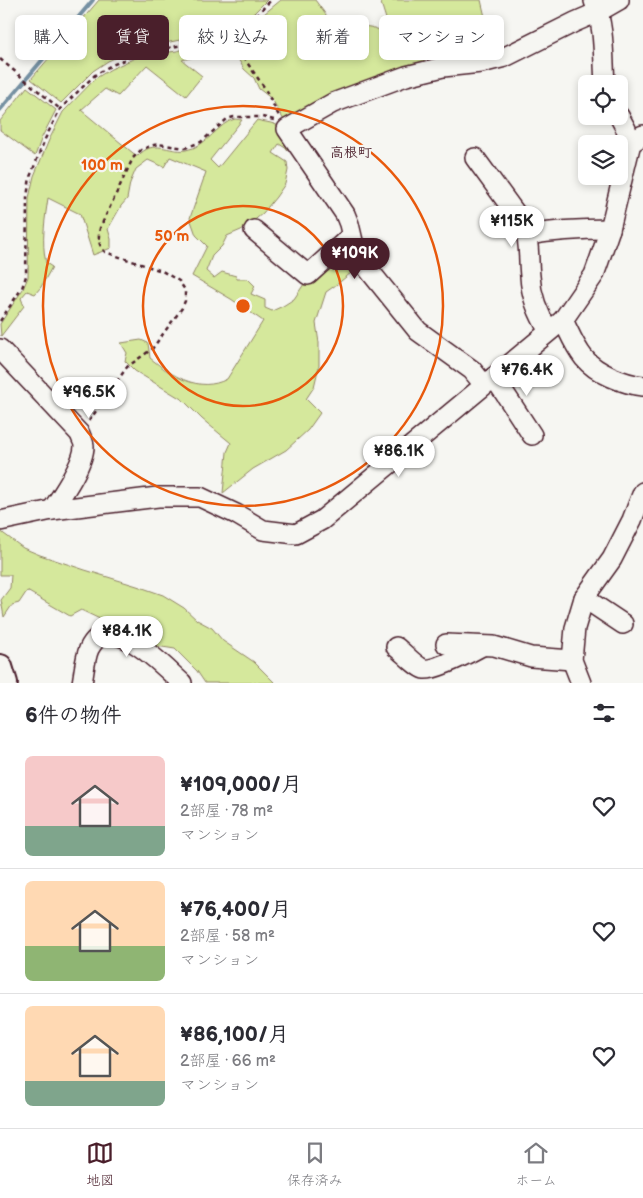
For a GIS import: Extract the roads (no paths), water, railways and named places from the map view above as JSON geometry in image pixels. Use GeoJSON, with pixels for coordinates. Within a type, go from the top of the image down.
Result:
{"type":"FeatureCollection","features":[{"type":"Feature","properties":{"kind":"main road"},"geometry":{"type":"LineString","coordinates":[[0,667],[5,683]]}},
{"type":"Feature","properties":{"kind":"street"},"geometry":{"type":"LineString","coordinates":[[532,435],[489,381],[418,331],[356,254],[345,214],[284,126],[333,103],[406,76],[444,67],[504,57],[575,22],[596,6],[619,0]]}},
{"type":"Feature","properties":{"kind":"street"},"geometry":{"type":"LineString","coordinates":[[596,6],[602,38],[604,75]]}},
{"type":"Feature","properties":{"kind":"street"},"geometry":{"type":"LineString","coordinates":[[0,521],[52,510],[158,497],[200,496],[263,530],[296,534],[322,520],[556,326],[594,275],[610,229],[637,139],[624,125]]}},
{"type":"Feature","properties":{"kind":"street"},"geometry":{"type":"LineString","coordinates":[[475,158],[524,225],[528,235],[530,278],[534,304],[542,321],[556,326],[594,368],[641,390]]}},
{"type":"Feature","properties":{"kind":"street"},"geometry":{"type":"LineString","coordinates":[[528,235],[568,229],[610,229]]}},
{"type":"Feature","properties":{"kind":"street"},"geometry":{"type":"LineString","coordinates":[[254,230],[308,275],[351,236]]}},
{"type":"Feature","properties":{"kind":"street"},"geometry":{"type":"LineString","coordinates":[[0,349],[80,434],[84,444],[83,453],[77,468],[52,510]]}},
{"type":"Feature","properties":{"kind":"street"},"geometry":{"type":"LineString","coordinates":[[581,683],[572,660],[575,628],[584,598],[612,559],[632,520],[643,492]]}},
{"type":"Feature","properties":{"kind":"street"},"geometry":{"type":"LineString","coordinates":[[584,598],[623,624]]}},
{"type":"Feature","properties":{"kind":"street"},"geometry":{"type":"LineString","coordinates":[[82,683],[89,650],[97,637],[107,634],[118,635],[140,646],[182,683]]}},
{"type":"Feature","properties":{"kind":"street"},"geometry":{"type":"LineString","coordinates":[[446,644],[494,646],[531,657],[572,660]]}},
{"type":"Feature","properties":{"kind":"street"},"geometry":{"type":"LineString","coordinates":[[396,647],[418,666],[425,669],[460,658],[484,646]]}},
{"type":"Feature","properties":{"kind":"waterway"},"geometry":{"type":"LineString","coordinates":[[0,110],[93,0]]}},
{"type":"Feature","properties":{"kind":"district","name":"高根町"},"geometry":{"type":"Point","coordinates":[351,152]}}]}
